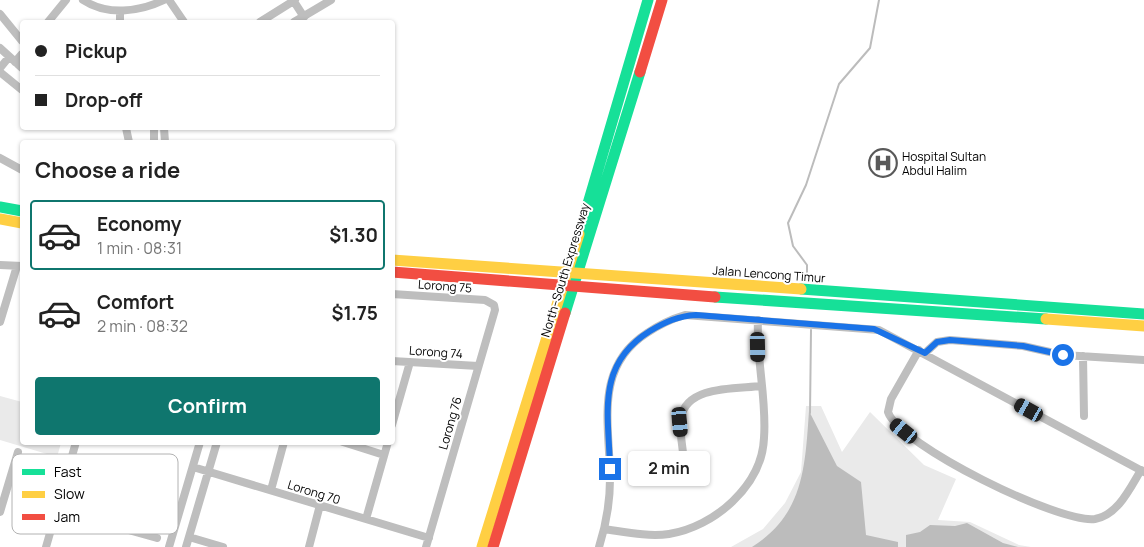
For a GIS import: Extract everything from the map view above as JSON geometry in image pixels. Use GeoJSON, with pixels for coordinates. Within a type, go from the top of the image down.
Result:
{"type":"FeatureCollection","features":[{"type":"Feature","properties":{"kind":"highway","name":"North–South Expressway"},"geometry":{"type":"LineString","coordinates":[[492,547],[559,316],[570,261],[594,186],[648,0]]}},
{"type":"Feature","properties":{"kind":"highway","name":"North–South Expressway"},"geometry":{"type":"LineString","coordinates":[[482,547],[559,316],[581,266],[662,0]]}},
{"type":"Feature","properties":{"kind":"highway"},"geometry":{"type":"LineString","coordinates":[[0,207],[20,211]]}},
{"type":"Feature","properties":{"kind":"highway"},"geometry":{"type":"LineString","coordinates":[[0,218],[20,223]]}},
{"type":"Feature","properties":{"kind":"highway","name":"Jalan Lencong Timur"},"geometry":{"type":"LineString","coordinates":[[395,260],[1144,314]]}},
{"type":"Feature","properties":{"kind":"highway"},"geometry":{"type":"LineString","coordinates":[[395,272],[713,297],[1144,326]]}},
{"type":"Feature","properties":{"kind":"street"},"geometry":{"type":"LineString","coordinates":[[50,20],[66,0]]}},
{"type":"Feature","properties":{"kind":"street"},"geometry":{"type":"LineString","coordinates":[[83,0],[98,7],[120,11],[143,8],[164,0]]}},
{"type":"Feature","properties":{"kind":"street"},"geometry":{"type":"LineString","coordinates":[[169,0],[183,20]]}},
{"type":"Feature","properties":{"kind":"street"},"geometry":{"type":"LineString","coordinates":[[263,20],[294,0],[304,17]]}},
{"type":"Feature","properties":{"kind":"street"},"geometry":{"type":"LineString","coordinates":[[298,20],[331,0]]}},
{"type":"Feature","properties":{"kind":"street"},"geometry":{"type":"LineString","coordinates":[[120,11],[120,20]]}},
{"type":"Feature","properties":{"kind":"street"},"geometry":{"type":"LineString","coordinates":[[0,14],[20,39]]}},
{"type":"Feature","properties":{"kind":"street"},"geometry":{"type":"LineString","coordinates":[[0,48],[16,63]]}},
{"type":"Feature","properties":{"kind":"street"},"geometry":{"type":"LineString","coordinates":[[2,73],[16,63]]}},
{"type":"Feature","properties":{"kind":"street"},"geometry":{"type":"LineString","coordinates":[[2,73],[16,63]]}},
{"type":"Feature","properties":{"kind":"street"},"geometry":{"type":"LineString","coordinates":[[2,73],[20,88]]}},
{"type":"Feature","properties":{"kind":"street"},"geometry":{"type":"LineString","coordinates":[[0,158],[20,169]]}},
{"type":"Feature","properties":{"kind":"street"},"geometry":{"type":"LineString","coordinates":[[0,265],[20,266],[0,322]]}},
{"type":"Feature","properties":{"kind":"street","name":"Lorong 75"},"geometry":{"type":"LineString","coordinates":[[395,294],[485,300],[494,305]]}},
{"type":"Feature","properties":{"kind":"street","name":"Lorong 76"},"geometry":{"type":"LineString","coordinates":[[426,547],[494,316],[494,305]]}},
{"type":"Feature","properties":{"kind":"street"},"geometry":{"type":"LineString","coordinates":[[599,547],[604,528],[610,480],[608,395],[616,365],[628,347],[673,318],[685,315],[880,330],[922,352],[1142,471],[1114,509],[1101,517],[1088,519],[1068,515],[1015,495],[933,453],[894,422],[888,412],[891,399],[922,352],[937,342],[950,340],[1023,346],[1055,354],[1144,360]]}},
{"type":"Feature","properties":{"kind":"street"},"geometry":{"type":"LineString","coordinates":[[604,528],[667,534],[692,528],[714,517],[747,484],[762,455],[765,437],[758,320]]}},
{"type":"Feature","properties":{"kind":"street"},"geometry":{"type":"LineString","coordinates":[[1083,356],[1084,416]]}},
{"type":"Feature","properties":{"kind":"street","name":"Lorong 74"},"geometry":{"type":"LineString","coordinates":[[395,361],[478,366]]}},
{"type":"Feature","properties":{"kind":"street"},"geometry":{"type":"LineString","coordinates":[[395,414],[410,362]]}},
{"type":"Feature","properties":{"kind":"street"},"geometry":{"type":"LineString","coordinates":[[683,453],[681,416],[693,398],[706,392],[761,386]]}},
{"type":"Feature","properties":{"kind":"street"},"geometry":{"type":"LineString","coordinates":[[178,517],[199,445]]}},
{"type":"Feature","properties":{"kind":"street"},"geometry":{"type":"LineString","coordinates":[[186,547],[216,445]]}},
{"type":"Feature","properties":{"kind":"street"},"geometry":{"type":"LineString","coordinates":[[270,490],[283,445]]}},
{"type":"Feature","properties":{"kind":"street"},"geometry":{"type":"LineString","coordinates":[[352,445],[384,455]]}},
{"type":"Feature","properties":{"kind":"street"},"geometry":{"type":"LineString","coordinates":[[366,519],[387,445]]}},
{"type":"Feature","properties":{"kind":"street","name":"Lorong 70"},"geometry":{"type":"LineString","coordinates":[[193,467],[429,538]]}},
{"type":"Feature","properties":{"kind":"street"},"geometry":{"type":"LineString","coordinates":[[0,512],[12,472]]}},
{"type":"Feature","properties":{"kind":"street"},"geometry":{"type":"LineString","coordinates":[[309,547],[320,505]]}},
{"type":"Feature","properties":{"kind":"street"},"geometry":{"type":"LineString","coordinates":[[46,547],[50,534]]}},
{"type":"Feature","properties":{"kind":"street"},"geometry":{"type":"LineString","coordinates":[[143,534],[157,538]]}},
{"type":"Feature","properties":{"kind":"street"},"geometry":{"type":"LineString","coordinates":[[169,547],[173,534]]}},
{"type":"Feature","properties":{"kind":"street"},"geometry":{"type":"LineString","coordinates":[[189,537],[223,547]]}},
{"type":"Feature","properties":{"kind":"shaded area"},"geometry":{"type":"Polygon","coordinates":[[[0,396],[20,401],[20,445],[60,445],[58,454],[47,454],[0,440],[0,396]]]}},
{"type":"Feature","properties":{"kind":"shaded area"},"geometry":{"type":"Polygon","coordinates":[[[806,406],[821,406],[842,452],[870,412],[924,465],[956,479],[938,520],[970,522],[1019,545],[1031,547],[731,547],[763,529],[785,503],[801,472],[806,406]]]}},
{"type":"Feature","properties":{"kind":"shaded area"},"geometry":{"type":"Polygon","coordinates":[[[809,411],[837,466],[861,482],[866,535],[898,542],[898,547],[752,547],[769,534],[782,520],[799,488],[806,451],[809,411]]]}},
{"type":"Feature","properties":{"kind":"shaded area"},"geometry":{"type":"Polygon","coordinates":[[[967,523],[1003,543],[1018,547],[906,547],[906,535],[920,532],[930,525],[955,526],[967,523]]]}},
{"type":"Feature","properties":{"kind":"waterway"},"geometry":{"type":"LineString","coordinates":[[807,273],[807,265],[793,246],[788,223],[806,185],[839,84],[870,48],[879,0]]}},
{"type":"Feature","properties":{"kind":"waterway"},"geometry":{"type":"LineString","coordinates":[[810,413],[811,330]]}},
{"type":"Feature","properties":{"kind":"traffic: fast"},"geometry":{"type":"LineString","coordinates":[[579,234],[648,0]]}},
{"type":"Feature","properties":{"kind":"traffic: fast"},"geometry":{"type":"LineString","coordinates":[[565,313],[640,72]]}},
{"type":"Feature","properties":{"kind":"traffic: fast"},"geometry":{"type":"LineString","coordinates":[[0,207],[20,211]]}},
{"type":"Feature","properties":{"kind":"traffic: fast"},"geometry":{"type":"LineString","coordinates":[[801,289],[1144,314]]}},
{"type":"Feature","properties":{"kind":"traffic: fast"},"geometry":{"type":"LineString","coordinates":[[715,297],[1046,319]]}},
{"type":"Feature","properties":{"kind":"traffic: slow"},"geometry":{"type":"LineString","coordinates":[[0,219],[20,223]]}},
{"type":"Feature","properties":{"kind":"traffic: slow"},"geometry":{"type":"LineString","coordinates":[[482,547],[579,234]]}},
{"type":"Feature","properties":{"kind":"traffic: slow"},"geometry":{"type":"LineString","coordinates":[[395,260],[801,289]]}},
{"type":"Feature","properties":{"kind":"traffic: slow"},"geometry":{"type":"LineString","coordinates":[[1046,319],[1144,326]]}},
{"type":"Feature","properties":{"kind":"traffic: jam"},"geometry":{"type":"LineString","coordinates":[[640,72],[662,0]]}},
{"type":"Feature","properties":{"kind":"traffic: jam"},"geometry":{"type":"LineString","coordinates":[[395,272],[715,297]]}},
{"type":"Feature","properties":{"kind":"traffic: jam"},"geometry":{"type":"LineString","coordinates":[[493,547],[565,313]]}},
{"type":"Feature","properties":{"kind":"place","name":"Hospital Sultan Abdul Halim"},"geometry":{"type":"Point","coordinates":[883,163]}},
{"type":"Feature","properties":{"kind":"route"},"geometry":{"type":"LineString","coordinates":[[610,469],[607,402],[609,386],[616,365],[633,342],[673,318],[696,315],[874,329],[880,330],[925,353],[937,342],[950,340],[1023,346],[1063,355]]}}]}
